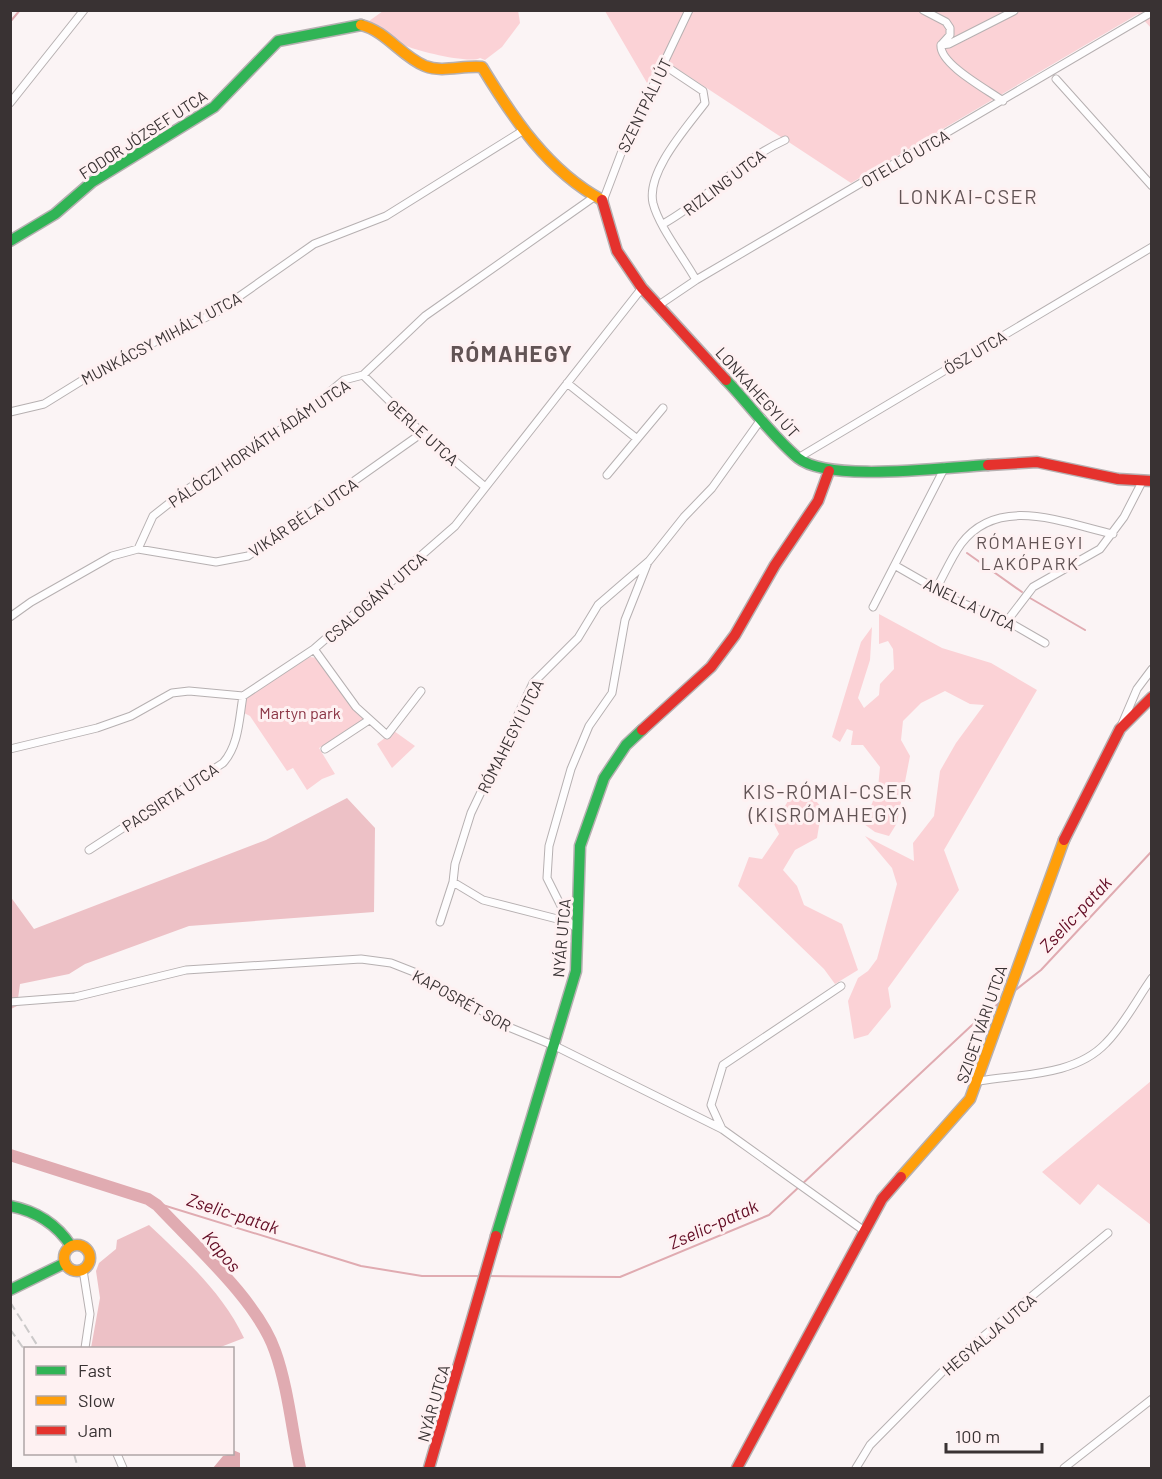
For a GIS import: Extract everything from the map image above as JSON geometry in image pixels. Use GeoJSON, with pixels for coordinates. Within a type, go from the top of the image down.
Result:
{"type":"FeatureCollection","features":[{"type":"Feature","properties":{"kind":"street"},"geometry":{"type":"LineString","coordinates":[[10,103],[84,10]]}},
{"type":"Feature","properties":{"kind":"street","name":"SZENTPÁLI ÚT"},"geometry":{"type":"LineString","coordinates":[[599,199],[689,10]]}},
{"type":"Feature","properties":{"kind":"street"},"geometry":{"type":"LineString","coordinates":[[923,10],[946,22],[950,28],[950,35],[941,45],[940,51],[947,62],[1003,101]]}},
{"type":"Feature","properties":{"kind":"street"},"geometry":{"type":"LineString","coordinates":[[941,45],[949,44],[1014,11]]}},
{"type":"Feature","properties":{"kind":"street","name":"OTELLÓ UTCA"},"geometry":{"type":"LineString","coordinates":[[659,305],[696,280],[1152,12]]}},
{"type":"Feature","properties":{"kind":"street","name":"FODOR JÓZSEF UTCA"},"geometry":{"type":"LineString","coordinates":[[10,241],[54,214],[92,182],[214,107],[237,86],[271,47],[286,38],[362,25],[373,28],[426,67],[438,69],[482,67],[524,130]]}},
{"type":"Feature","properties":{"kind":"street"},"geometry":{"type":"LineString","coordinates":[[664,65],[703,91],[705,97],[705,103],[654,178],[652,201],[696,280]]}},
{"type":"Feature","properties":{"kind":"street"},"geometry":{"type":"LineString","coordinates":[[1056,79],[1152,186]]}},
{"type":"Feature","properties":{"kind":"street"},"geometry":{"type":"LineString","coordinates":[[524,130],[563,172],[599,199]]}},
{"type":"Feature","properties":{"kind":"street","name":"MUNKÁCSY MIHÁLY UTCA"},"geometry":{"type":"LineString","coordinates":[[10,412],[44,404],[107,365],[217,312],[314,244],[386,216],[524,130]]}},
{"type":"Feature","properties":{"kind":"street","name":"RIZLING UTCA"},"geometry":{"type":"LineString","coordinates":[[663,224],[699,202],[733,171],[784,140]]}},
{"type":"Feature","properties":{"kind":"street","name":"LONKAHEGYI ÚT"},"geometry":{"type":"LineString","coordinates":[[599,199],[617,251],[642,288],[798,458],[818,469],[829,471],[1037,462],[1147,481]]}},
{"type":"Feature","properties":{"kind":"street","name":"PÁLÓCZI HORVÁTH ÁDÁM UTCA"},"geometry":{"type":"LineString","coordinates":[[138,549],[153,516],[186,490],[296,420],[344,380],[363,375],[425,316],[599,199]]}},
{"type":"Feature","properties":{"kind":"street","name":"ŐSZ UTCA"},"geometry":{"type":"LineString","coordinates":[[798,458],[1152,247]]}},
{"type":"Feature","properties":{"kind":"street","name":"CSALOGÁNY UTCA"},"geometry":{"type":"LineString","coordinates":[[243,696],[314,649],[455,526],[484,486],[642,288]]}},
{"type":"Feature","properties":{"kind":"street","name":"GERLE UTCA"},"geometry":{"type":"LineString","coordinates":[[363,375],[422,434],[484,486]]}},
{"type":"Feature","properties":{"kind":"street"},"geometry":{"type":"LineString","coordinates":[[567,383],[636,438]]}},
{"type":"Feature","properties":{"kind":"street"},"geometry":{"type":"LineString","coordinates":[[607,475],[663,408]]}},
{"type":"Feature","properties":{"kind":"street","name":"RÓMAHEGYI UTCA"},"geometry":{"type":"LineString","coordinates":[[440,922],[471,813],[533,683],[572,645],[598,605],[649,561],[684,517],[712,488],[762,418]]}},
{"type":"Feature","properties":{"kind":"street","name":"VIKÁR BÉLA UTCA"},"geometry":{"type":"LineString","coordinates":[[10,617],[112,556],[138,549],[216,562],[248,556],[422,434]]}},
{"type":"Feature","properties":{"kind":"street"},"geometry":{"type":"LineString","coordinates":[[873,607],[945,467]]}},
{"type":"Feature","properties":{"kind":"street","name":"NYÁR UTCA"},"geometry":{"type":"LineString","coordinates":[[429,1468],[485,1272],[576,971],[580,846],[604,777],[626,745],[711,668],[735,635],[775,565],[818,501],[829,471]]}},
{"type":"Feature","properties":{"kind":"street"},"geometry":{"type":"LineString","coordinates":[[1007,621],[1033,587],[1047,577],[1088,558],[1100,549],[1113,534],[1147,481]]}},
{"type":"Feature","properties":{"kind":"street"},"geometry":{"type":"LineString","coordinates":[[936,589],[962,544],[975,530],[999,517],[1032,515],[1113,534]]}},
{"type":"Feature","properties":{"kind":"street"},"geometry":{"type":"LineString","coordinates":[[569,922],[547,878],[549,846],[571,769],[589,726],[612,693],[625,620],[649,561]]}},
{"type":"Feature","properties":{"kind":"street","name":"ANELLA UTCA"},"geometry":{"type":"LineString","coordinates":[[896,566],[982,612],[1007,621],[1045,643]]}},
{"type":"Feature","properties":{"kind":"street"},"geometry":{"type":"LineString","coordinates":[[314,649],[369,720],[387,735],[421,691]]}},
{"type":"Feature","properties":{"kind":"street"},"geometry":{"type":"LineString","coordinates":[[1120,729],[1137,689],[1152,669]]}},
{"type":"Feature","properties":{"kind":"street"},"geometry":{"type":"LineString","coordinates":[[10,749],[106,725],[131,716],[172,693],[189,691],[243,696]]}},
{"type":"Feature","properties":{"kind":"street","name":"PACSIRTA UTCA"},"geometry":{"type":"LineString","coordinates":[[89,850],[222,763],[231,753],[235,742],[243,696]]}},
{"type":"Feature","properties":{"kind":"street","name":"SZIGETVÁRI UTCA"},"geometry":{"type":"LineString","coordinates":[[737,1468],[863,1230],[894,1183],[960,1113],[979,1081],[1000,1011],[1068,829],[1120,729],[1152,696]]}},
{"type":"Feature","properties":{"kind":"street"},"geometry":{"type":"LineString","coordinates":[[325,748],[369,720]]}},
{"type":"Feature","properties":{"kind":"street"},"geometry":{"type":"LineString","coordinates":[[453,882],[483,900],[569,922],[579,930]]}},
{"type":"Feature","properties":{"kind":"street","name":"KAPOSRÉT SOR"},"geometry":{"type":"LineString","coordinates":[[10,1002],[75,997],[186,970],[361,959],[391,963],[419,974],[511,1028],[555,1046],[722,1129],[863,1230]]}},
{"type":"Feature","properties":{"kind":"street"},"geometry":{"type":"LineString","coordinates":[[979,1081],[1067,1067],[1089,1058],[1107,1042],[1152,978]]}},
{"type":"Feature","properties":{"kind":"street"},"geometry":{"type":"LineString","coordinates":[[722,1129],[711,1105],[712,1095],[723,1065],[841,986]]}},
{"type":"Feature","properties":{"kind":"street"},"geometry":{"type":"LineString","coordinates":[[10,1206],[36,1213],[50,1221],[71,1246],[83,1246],[89,1251],[90,1260],[83,1270],[90,1314],[85,1347]]}},
{"type":"Feature","properties":{"kind":"street","name":"HEGYALJA UTCA"},"geometry":{"type":"LineString","coordinates":[[856,1468],[870,1445],[950,1364],[1108,1233]]}},
{"type":"Feature","properties":{"kind":"street"},"geometry":{"type":"LineString","coordinates":[[71,1246],[65,1254],[65,1263],[71,1269],[83,1270]]}},
{"type":"Feature","properties":{"kind":"street"},"geometry":{"type":"LineString","coordinates":[[16,1288],[65,1263]]}},
{"type":"Feature","properties":{"kind":"street"},"geometry":{"type":"LineString","coordinates":[[1064,1468],[1152,1399]]}},
{"type":"Feature","properties":{"kind":"green space"},"geometry":{"type":"Polygon","coordinates":[[[518,10],[520,23],[502,47],[485,60],[455,58],[410,48],[369,21],[383,11],[518,10]]]}},
{"type":"Feature","properties":{"kind":"green space"},"geometry":{"type":"Polygon","coordinates":[[[1151,10],[1152,29],[1138,14],[851,183],[661,58],[647,83],[605,11],[1151,10]]]}},
{"type":"Feature","properties":{"kind":"green space"},"geometry":{"type":"Polygon","coordinates":[[[879,614],[942,648],[991,663],[1037,690],[944,850],[959,890],[888,988],[891,1007],[868,1035],[854,1039],[848,1001],[858,978],[868,971],[877,959],[897,884],[892,868],[865,836],[914,861],[913,843],[934,816],[940,771],[956,743],[984,705],[970,704],[945,691],[921,703],[903,721],[901,740],[910,756],[897,823],[889,836],[875,832],[864,824],[878,788],[880,767],[863,745],[851,745],[853,731],[847,729],[840,742],[832,737],[861,642],[872,627],[870,660],[858,698],[864,708],[879,695],[880,684],[894,669],[893,649],[888,641],[879,644],[879,614]]]}},
{"type":"Feature","properties":{"kind":"green space","name":"Martyn park"},"geometry":{"type":"Polygon","coordinates":[[[310,657],[317,658],[364,720],[319,748],[335,774],[322,779],[307,790],[293,768],[287,771],[250,716],[242,712],[246,697],[310,657]]]}},
{"type":"Feature","properties":{"kind":"green space"},"geometry":{"type":"Polygon","coordinates":[[[394,731],[415,746],[392,768],[377,744],[394,731]]]}},
{"type":"Feature","properties":{"kind":"green space"},"geometry":{"type":"Polygon","coordinates":[[[811,795],[822,808],[817,838],[795,850],[783,870],[797,886],[804,905],[842,924],[858,970],[835,984],[824,969],[738,886],[749,857],[762,859],[779,834],[774,824],[791,796],[811,795]]]}},
{"type":"Feature","properties":{"kind":"green space"},"geometry":{"type":"Polygon","coordinates":[[[1151,1081],[1151,1225],[1098,1184],[1080,1205],[1042,1172],[1151,1081]]]}},
{"type":"Feature","properties":{"kind":"shaded area"},"geometry":{"type":"Polygon","coordinates":[[[347,798],[375,828],[374,912],[189,926],[85,964],[69,974],[20,984],[17,1006],[11,1009],[10,896],[34,929],[266,840],[347,798]]]}},
{"type":"Feature","properties":{"kind":"shaded area"},"geometry":{"type":"Polygon","coordinates":[[[149,1225],[189,1263],[214,1291],[244,1338],[221,1347],[91,1347],[100,1298],[96,1271],[99,1263],[116,1249],[117,1240],[149,1225]]]}},
{"type":"Feature","properties":{"kind":"shaded area"},"geometry":{"type":"Polygon","coordinates":[[[234,1450],[240,1453],[240,1468],[213,1468],[223,1456],[234,1455],[234,1450]]]}},
{"type":"Feature","properties":{"kind":"waterway"},"geometry":{"type":"LineString","coordinates":[[10,22],[20,10]]}},
{"type":"Feature","properties":{"kind":"waterway"},"geometry":{"type":"LineString","coordinates":[[967,553],[1022,592]]}},
{"type":"Feature","properties":{"kind":"waterway"},"geometry":{"type":"LineString","coordinates":[[1030,598],[1085,630]]}},
{"type":"Feature","properties":{"kind":"waterway","name":"Zselic-patak"},"geometry":{"type":"LineString","coordinates":[[1013,992],[1041,970],[1152,851]]}},
{"type":"Feature","properties":{"kind":"waterway","name":"Zselic-patak"},"geometry":{"type":"LineString","coordinates":[[488,1276],[620,1277],[769,1215],[971,1026],[999,1003]]}},
{"type":"Feature","properties":{"kind":"waterway","name":"Kapos"},"geometry":{"type":"LineString","coordinates":[[10,1155],[148,1199],[157,1205],[224,1274],[255,1313],[275,1351],[287,1394],[300,1468]]}},
{"type":"Feature","properties":{"kind":"waterway","name":"Zselic-patak"},"geometry":{"type":"LineString","coordinates":[[153,1202],[361,1266],[422,1276],[479,1276]]}},
{"type":"Feature","properties":{"kind":"railway"},"geometry":{"type":"LineString","coordinates":[[10,1302],[38,1347]]}},
{"type":"Feature","properties":{"kind":"railway"},"geometry":{"type":"LineString","coordinates":[[10,1329],[24,1349]]}},
{"type":"Feature","properties":{"kind":"railway"},"geometry":{"type":"LineString","coordinates":[[74,1455],[78,1468]]}},
{"type":"Feature","properties":{"kind":"traffic: fast"},"geometry":{"type":"LineString","coordinates":[[10,241],[55,214],[92,182],[214,107],[278,41],[361,25]]}},
{"type":"Feature","properties":{"kind":"traffic: fast"},"geometry":{"type":"LineString","coordinates":[[726,380],[789,450],[813,466],[835,470],[889,472],[988,465]]}},
{"type":"Feature","properties":{"kind":"traffic: fast"},"geometry":{"type":"LineString","coordinates":[[496,1236],[576,971],[580,846],[604,778],[626,745],[642,730]]}},
{"type":"Feature","properties":{"kind":"traffic: fast"},"geometry":{"type":"LineString","coordinates":[[10,1206],[45,1219],[71,1246]]}},
{"type":"Feature","properties":{"kind":"traffic: fast"},"geometry":{"type":"LineString","coordinates":[[10,1290],[65,1263]]}},
{"type":"Feature","properties":{"kind":"traffic: slow"},"geometry":{"type":"LineString","coordinates":[[361,25],[386,38],[416,62],[425,66],[439,69],[482,67],[519,124],[548,159],[583,188],[602,200]]}},
{"type":"Feature","properties":{"kind":"traffic: slow"},"geometry":{"type":"LineString","coordinates":[[901,1177],[970,1099],[1064,840]]}},
{"type":"Feature","properties":{"kind":"traffic: slow"},"geometry":{"type":"LineString","coordinates":[[77,1245],[86,1249],[90,1258],[86,1267],[77,1271],[68,1267],[64,1258],[68,1249],[77,1245]]}},
{"type":"Feature","properties":{"kind":"traffic: jam"},"geometry":{"type":"LineString","coordinates":[[602,200],[617,251],[642,288],[726,380]]}},
{"type":"Feature","properties":{"kind":"traffic: jam"},"geometry":{"type":"LineString","coordinates":[[988,465],[1037,462],[1118,479],[1152,481]]}},
{"type":"Feature","properties":{"kind":"traffic: jam"},"geometry":{"type":"LineString","coordinates":[[642,730],[711,667],[735,635],[775,565],[818,501],[829,471]]}},
{"type":"Feature","properties":{"kind":"traffic: jam"},"geometry":{"type":"LineString","coordinates":[[1064,840],[1120,729],[1152,697]]}},
{"type":"Feature","properties":{"kind":"traffic: jam"},"geometry":{"type":"LineString","coordinates":[[737,1468],[882,1199],[901,1177]]}},
{"type":"Feature","properties":{"kind":"traffic: jam"},"geometry":{"type":"LineString","coordinates":[[429,1468],[496,1236]]}},
{"type":"Feature","properties":{"kind":"district","name":"LONKAI-CSER"},"geometry":{"type":"Point","coordinates":[968,196]}},
{"type":"Feature","properties":{"kind":"district","name":"RÓMAHEGY"},"geometry":{"type":"Point","coordinates":[512,353]}},
{"type":"Feature","properties":{"kind":"district","name":"RÓMAHEGYI LAKÓPARK"},"geometry":{"type":"Point","coordinates":[1030,552]}},
{"type":"Feature","properties":{"kind":"district","name":"KIS-RÓMAI-CSER (KISRÓMAHEGY)"},"geometry":{"type":"Point","coordinates":[828,802]}}]}
